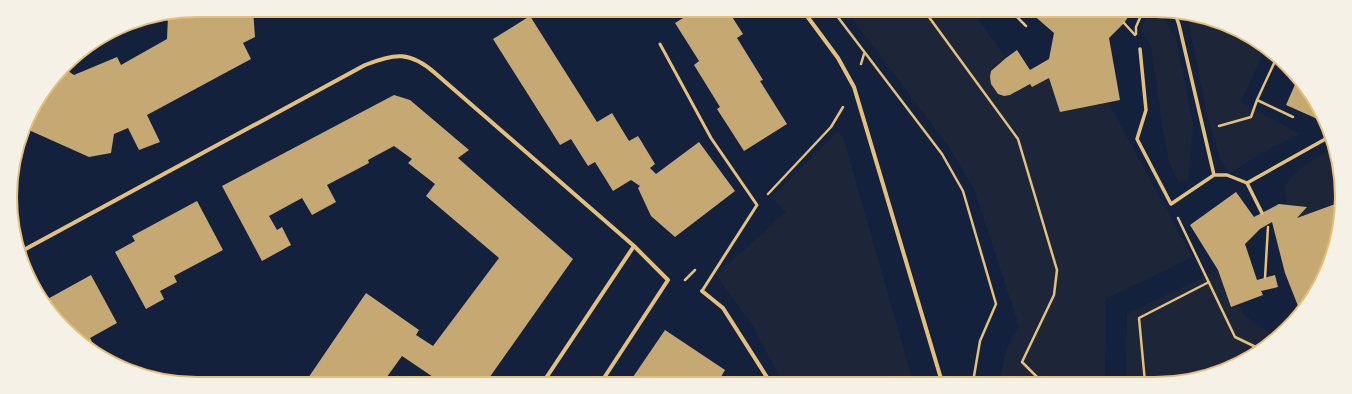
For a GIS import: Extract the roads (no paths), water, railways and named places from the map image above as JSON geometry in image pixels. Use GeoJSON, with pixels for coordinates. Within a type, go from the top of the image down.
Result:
{"type":"FeatureCollection","features":[{"type":"Feature","properties":{"kind":"street"},"geometry":{"type":"LineString","coordinates":[[808,17],[838,58],[854,87],[941,377]]}},
{"type":"Feature","properties":{"kind":"street"},"geometry":{"type":"LineString","coordinates":[[1177,19],[1214,175]]}},
{"type":"Feature","properties":{"kind":"street"},"geometry":{"type":"LineString","coordinates":[[1140,49],[1146,110],[1137,138],[1171,204],[1214,175],[1227,175],[1247,183],[1262,213]]}},
{"type":"Feature","properties":{"kind":"street"},"geometry":{"type":"LineString","coordinates":[[25,249],[366,65],[385,57],[405,56],[425,64],[634,246],[668,280],[605,377]]}},
{"type":"Feature","properties":{"kind":"street"},"geometry":{"type":"LineString","coordinates":[[1247,183],[1325,139]]}},
{"type":"Feature","properties":{"kind":"street"},"geometry":{"type":"LineString","coordinates":[[547,377],[634,246]]}},
{"type":"Feature","properties":{"kind":"street"},"geometry":{"type":"LineString","coordinates":[[702,291],[723,308],[767,377]]}},
{"type":"Feature","properties":{"kind":"lane"},"geometry":{"type":"LineString","coordinates":[[660,44],[711,138],[757,205],[702,291]]}}]}
